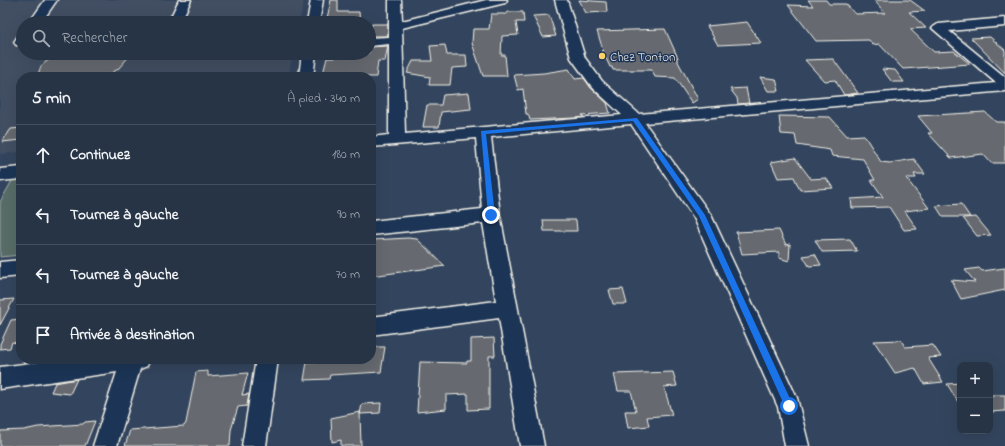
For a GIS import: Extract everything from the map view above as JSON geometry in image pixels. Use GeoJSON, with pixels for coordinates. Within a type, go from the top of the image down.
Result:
{"type":"FeatureCollection","features":[{"type":"Feature","properties":{"kind":"street"},"geometry":{"type":"LineString","coordinates":[[40,16],[52,0]]}},
{"type":"Feature","properties":{"kind":"street"},"geometry":{"type":"LineString","coordinates":[[177,16],[185,0]]}},
{"type":"Feature","properties":{"kind":"street"},"geometry":{"type":"LineString","coordinates":[[315,16],[317,0]]}},
{"type":"Feature","properties":{"kind":"street"},"geometry":{"type":"LineString","coordinates":[[395,0],[396,140]]}},
{"type":"Feature","properties":{"kind":"street"},"geometry":{"type":"LineString","coordinates":[[376,40],[501,0]]}},
{"type":"Feature","properties":{"kind":"street"},"geometry":{"type":"LineString","coordinates":[[561,0],[578,58],[597,84],[635,119],[702,215],[789,406],[797,446]]}},
{"type":"Feature","properties":{"kind":"street"},"geometry":{"type":"LineString","coordinates":[[1005,22],[938,28],[1005,84]]}},
{"type":"Feature","properties":{"kind":"street"},"geometry":{"type":"LineString","coordinates":[[307,72],[308,60]]}},
{"type":"Feature","properties":{"kind":"street"},"geometry":{"type":"LineString","coordinates":[[376,142],[1005,87]]}},
{"type":"Feature","properties":{"kind":"street"},"geometry":{"type":"LineString","coordinates":[[483,133],[491,215],[532,446]]}},
{"type":"Feature","properties":{"kind":"street"},"geometry":{"type":"LineString","coordinates":[[376,227],[491,215]]}},
{"type":"Feature","properties":{"kind":"street"},"geometry":{"type":"LineString","coordinates":[[0,270],[16,268]]}},
{"type":"Feature","properties":{"kind":"street"},"geometry":{"type":"LineString","coordinates":[[376,325],[508,308]]}},
{"type":"Feature","properties":{"kind":"street"},"geometry":{"type":"LineString","coordinates":[[0,378],[99,364]]}},
{"type":"Feature","properties":{"kind":"street"},"geometry":{"type":"LineString","coordinates":[[104,446],[133,364]]}},
{"type":"Feature","properties":{"kind":"street"},"geometry":{"type":"LineString","coordinates":[[254,446],[266,364]]}},
{"type":"Feature","properties":{"kind":"shaded area"},"geometry":{"type":"Polygon","coordinates":[[[0,0],[304,0],[301,16],[16,16],[16,60],[292,60],[289,72],[16,72],[16,152],[0,154],[0,0]]]}},
{"type":"Feature","properties":{"kind":"green space"},"geometry":{"type":"Polygon","coordinates":[[[13,179],[16,179],[16,255],[0,257],[0,202],[13,179]]]}},
{"type":"Feature","properties":{"kind":"building"},"geometry":{"type":"Polygon","coordinates":[[[331,0],[338,0],[338,12],[359,12],[359,16],[328,16],[331,0]]]}},
{"type":"Feature","properties":{"kind":"building"},"geometry":{"type":"Polygon","coordinates":[[[579,0],[606,2],[607,12],[586,13],[579,0]]]}},
{"type":"Feature","properties":{"kind":"building"},"geometry":{"type":"Polygon","coordinates":[[[808,0],[826,0],[829,4],[846,4],[855,14],[885,13],[874,0],[910,0],[925,11],[909,12],[926,28],[910,29],[934,52],[954,51],[970,64],[903,69],[879,44],[873,45],[869,40],[816,41],[788,5],[813,6],[808,0]]]}},
{"type":"Feature","properties":{"kind":"building"},"geometry":{"type":"Polygon","coordinates":[[[507,12],[523,12],[524,22],[516,22],[518,35],[502,36],[501,55],[505,55],[507,76],[483,76],[472,43],[473,29],[489,29],[491,14],[507,14],[507,12]]]}},
{"type":"Feature","properties":{"kind":"building"},"geometry":{"type":"Polygon","coordinates":[[[549,15],[556,36],[543,37],[533,16],[549,15]]]}},
{"type":"Feature","properties":{"kind":"building"},"geometry":{"type":"Polygon","coordinates":[[[747,22],[761,43],[718,45],[707,26],[747,22]]]}},
{"type":"Feature","properties":{"kind":"building"},"geometry":{"type":"Polygon","coordinates":[[[376,24],[388,24],[388,36],[376,36],[376,24]]]}},
{"type":"Feature","properties":{"kind":"building"},"geometry":{"type":"Polygon","coordinates":[[[665,29],[678,58],[676,58],[698,99],[692,103],[675,78],[655,77],[652,70],[613,70],[602,50],[597,31],[665,29]]]}},
{"type":"Feature","properties":{"kind":"building"},"geometry":{"type":"Polygon","coordinates":[[[990,37],[1005,50],[1005,73],[971,38],[990,37]]]}},
{"type":"Feature","properties":{"kind":"building"},"geometry":{"type":"Polygon","coordinates":[[[445,45],[447,55],[466,55],[467,67],[452,68],[450,85],[429,85],[430,77],[407,73],[413,61],[432,61],[430,46],[445,45]]]}},
{"type":"Feature","properties":{"kind":"building"},"geometry":{"type":"Polygon","coordinates":[[[388,46],[385,61],[378,61],[376,77],[376,72],[323,72],[326,60],[376,60],[376,47],[388,46]]]}},
{"type":"Feature","properties":{"kind":"building"},"geometry":{"type":"Polygon","coordinates":[[[833,59],[858,93],[844,95],[835,80],[824,81],[805,60],[833,59]]]}},
{"type":"Feature","properties":{"kind":"building"},"geometry":{"type":"Polygon","coordinates":[[[48,60],[126,60],[113,72],[39,72],[41,66],[48,60]]]}},
{"type":"Feature","properties":{"kind":"building"},"geometry":{"type":"Polygon","coordinates":[[[569,69],[575,79],[584,78],[591,88],[607,103],[610,113],[582,115],[584,117],[575,118],[530,120],[528,114],[526,114],[523,89],[518,90],[514,75],[544,73],[569,69]]]}},
{"type":"Feature","properties":{"kind":"building"},"geometry":{"type":"Polygon","coordinates":[[[882,69],[895,70],[904,82],[892,82],[882,69]]]}},
{"type":"Feature","properties":{"kind":"building"},"geometry":{"type":"Polygon","coordinates":[[[760,77],[776,79],[779,91],[768,91],[760,77]]]}},
{"type":"Feature","properties":{"kind":"building"},"geometry":{"type":"Polygon","coordinates":[[[746,88],[749,103],[738,104],[737,98],[730,89],[746,88]]]}},
{"type":"Feature","properties":{"kind":"building"},"geometry":{"type":"Polygon","coordinates":[[[469,93],[471,109],[441,112],[439,127],[423,127],[427,105],[441,105],[443,95],[469,93]]]}},
{"type":"Feature","properties":{"kind":"building"},"geometry":{"type":"Polygon","coordinates":[[[985,112],[996,122],[1005,122],[1005,163],[991,163],[983,154],[951,158],[928,133],[932,133],[918,116],[985,112]]]}},
{"type":"Feature","properties":{"kind":"building"},"geometry":{"type":"Polygon","coordinates":[[[779,116],[830,117],[847,136],[864,135],[881,162],[890,163],[914,159],[925,174],[914,174],[916,178],[906,178],[929,208],[905,211],[917,229],[904,230],[889,207],[852,208],[851,199],[883,197],[871,180],[875,180],[863,159],[832,156],[830,150],[797,145],[795,135],[781,134],[779,116]]]}},
{"type":"Feature","properties":{"kind":"building"},"geometry":{"type":"Polygon","coordinates":[[[16,128],[16,141],[2,142],[11,129],[16,128]]]}},
{"type":"Feature","properties":{"kind":"building"},"geometry":{"type":"Polygon","coordinates":[[[795,158],[811,179],[826,178],[833,188],[800,190],[794,177],[778,178],[771,162],[795,158]]]}},
{"type":"Feature","properties":{"kind":"building"},"geometry":{"type":"Polygon","coordinates":[[[961,204],[970,217],[943,217],[936,206],[961,204]]]}},
{"type":"Feature","properties":{"kind":"building"},"geometry":{"type":"Polygon","coordinates":[[[976,217],[991,235],[977,236],[963,218],[976,217]]]}},
{"type":"Feature","properties":{"kind":"building"},"geometry":{"type":"Polygon","coordinates":[[[543,220],[576,220],[577,231],[544,231],[543,220]]]}},
{"type":"Feature","properties":{"kind":"building"},"geometry":{"type":"Polygon","coordinates":[[[779,230],[786,245],[790,244],[789,261],[779,258],[779,252],[742,254],[736,232],[779,230]]]}},
{"type":"Feature","properties":{"kind":"building"},"geometry":{"type":"Polygon","coordinates":[[[417,239],[445,266],[376,275],[376,240],[417,239]]]}},
{"type":"Feature","properties":{"kind":"building"},"geometry":{"type":"Polygon","coordinates":[[[850,239],[857,251],[822,252],[815,240],[850,239]]]}},
{"type":"Feature","properties":{"kind":"building"},"geometry":{"type":"Polygon","coordinates":[[[815,254],[821,265],[809,266],[803,256],[815,254]]]}},
{"type":"Feature","properties":{"kind":"building"},"geometry":{"type":"Polygon","coordinates":[[[979,268],[982,271],[1005,268],[1005,290],[961,299],[951,280],[975,282],[965,270],[979,268]]]}},
{"type":"Feature","properties":{"kind":"building"},"geometry":{"type":"Polygon","coordinates":[[[623,289],[627,304],[613,304],[609,290],[623,289]]]}},
{"type":"Feature","properties":{"kind":"building"},"geometry":{"type":"Polygon","coordinates":[[[14,299],[0,325],[0,300],[14,299]]]}},
{"type":"Feature","properties":{"kind":"building"},"geometry":{"type":"Polygon","coordinates":[[[11,320],[16,320],[16,343],[12,342],[10,348],[0,349],[0,344],[11,320]]]}},
{"type":"Feature","properties":{"kind":"building"},"geometry":{"type":"Polygon","coordinates":[[[494,338],[495,356],[489,356],[489,409],[468,410],[468,394],[446,395],[446,409],[417,412],[420,362],[467,363],[467,361],[471,361],[471,339],[494,338]]]}},
{"type":"Feature","properties":{"kind":"building"},"geometry":{"type":"Polygon","coordinates":[[[901,340],[905,347],[933,345],[941,357],[928,358],[943,382],[924,384],[915,368],[895,373],[874,341],[901,340]]]}},
{"type":"Feature","properties":{"kind":"building"},"geometry":{"type":"Polygon","coordinates":[[[376,347],[385,347],[381,372],[330,375],[329,379],[304,380],[307,364],[376,364],[376,347]]]}},
{"type":"Feature","properties":{"kind":"building"},"geometry":{"type":"Polygon","coordinates":[[[208,371],[208,376],[248,373],[242,395],[249,394],[247,406],[238,407],[231,430],[230,446],[125,446],[130,430],[184,426],[186,423],[196,372],[208,371]]]}},
{"type":"Feature","properties":{"kind":"building"},"geometry":{"type":"Polygon","coordinates":[[[673,372],[677,386],[664,387],[672,415],[647,417],[649,426],[628,428],[625,411],[636,411],[631,391],[618,391],[614,374],[673,372]]]}},
{"type":"Feature","properties":{"kind":"building"},"geometry":{"type":"Polygon","coordinates":[[[77,379],[70,394],[51,392],[55,383],[77,379]]]}},
{"type":"Feature","properties":{"kind":"building"},"geometry":{"type":"Polygon","coordinates":[[[957,383],[957,400],[947,384],[957,383]]]}},
{"type":"Feature","properties":{"kind":"building"},"geometry":{"type":"Polygon","coordinates":[[[993,395],[1005,395],[1005,411],[993,412],[993,395]]]}},
{"type":"Feature","properties":{"kind":"building"},"geometry":{"type":"Polygon","coordinates":[[[381,403],[380,413],[360,414],[362,404],[381,403]]]}},
{"type":"Feature","properties":{"kind":"building"},"geometry":{"type":"Polygon","coordinates":[[[360,412],[361,446],[341,446],[341,440],[332,442],[331,418],[360,412]]]}},
{"type":"Feature","properties":{"kind":"building"},"geometry":{"type":"Polygon","coordinates":[[[95,421],[85,446],[0,446],[0,431],[83,424],[85,422],[95,421]]]}},
{"type":"Feature","properties":{"kind":"place","name":"Chez Tonton"},"geometry":{"type":"Point","coordinates":[602,56]}},
{"type":"Feature","properties":{"kind":"route"},"geometry":{"type":"LineString","coordinates":[[491,215],[483,133],[635,119],[702,215],[789,406]]}}]}
